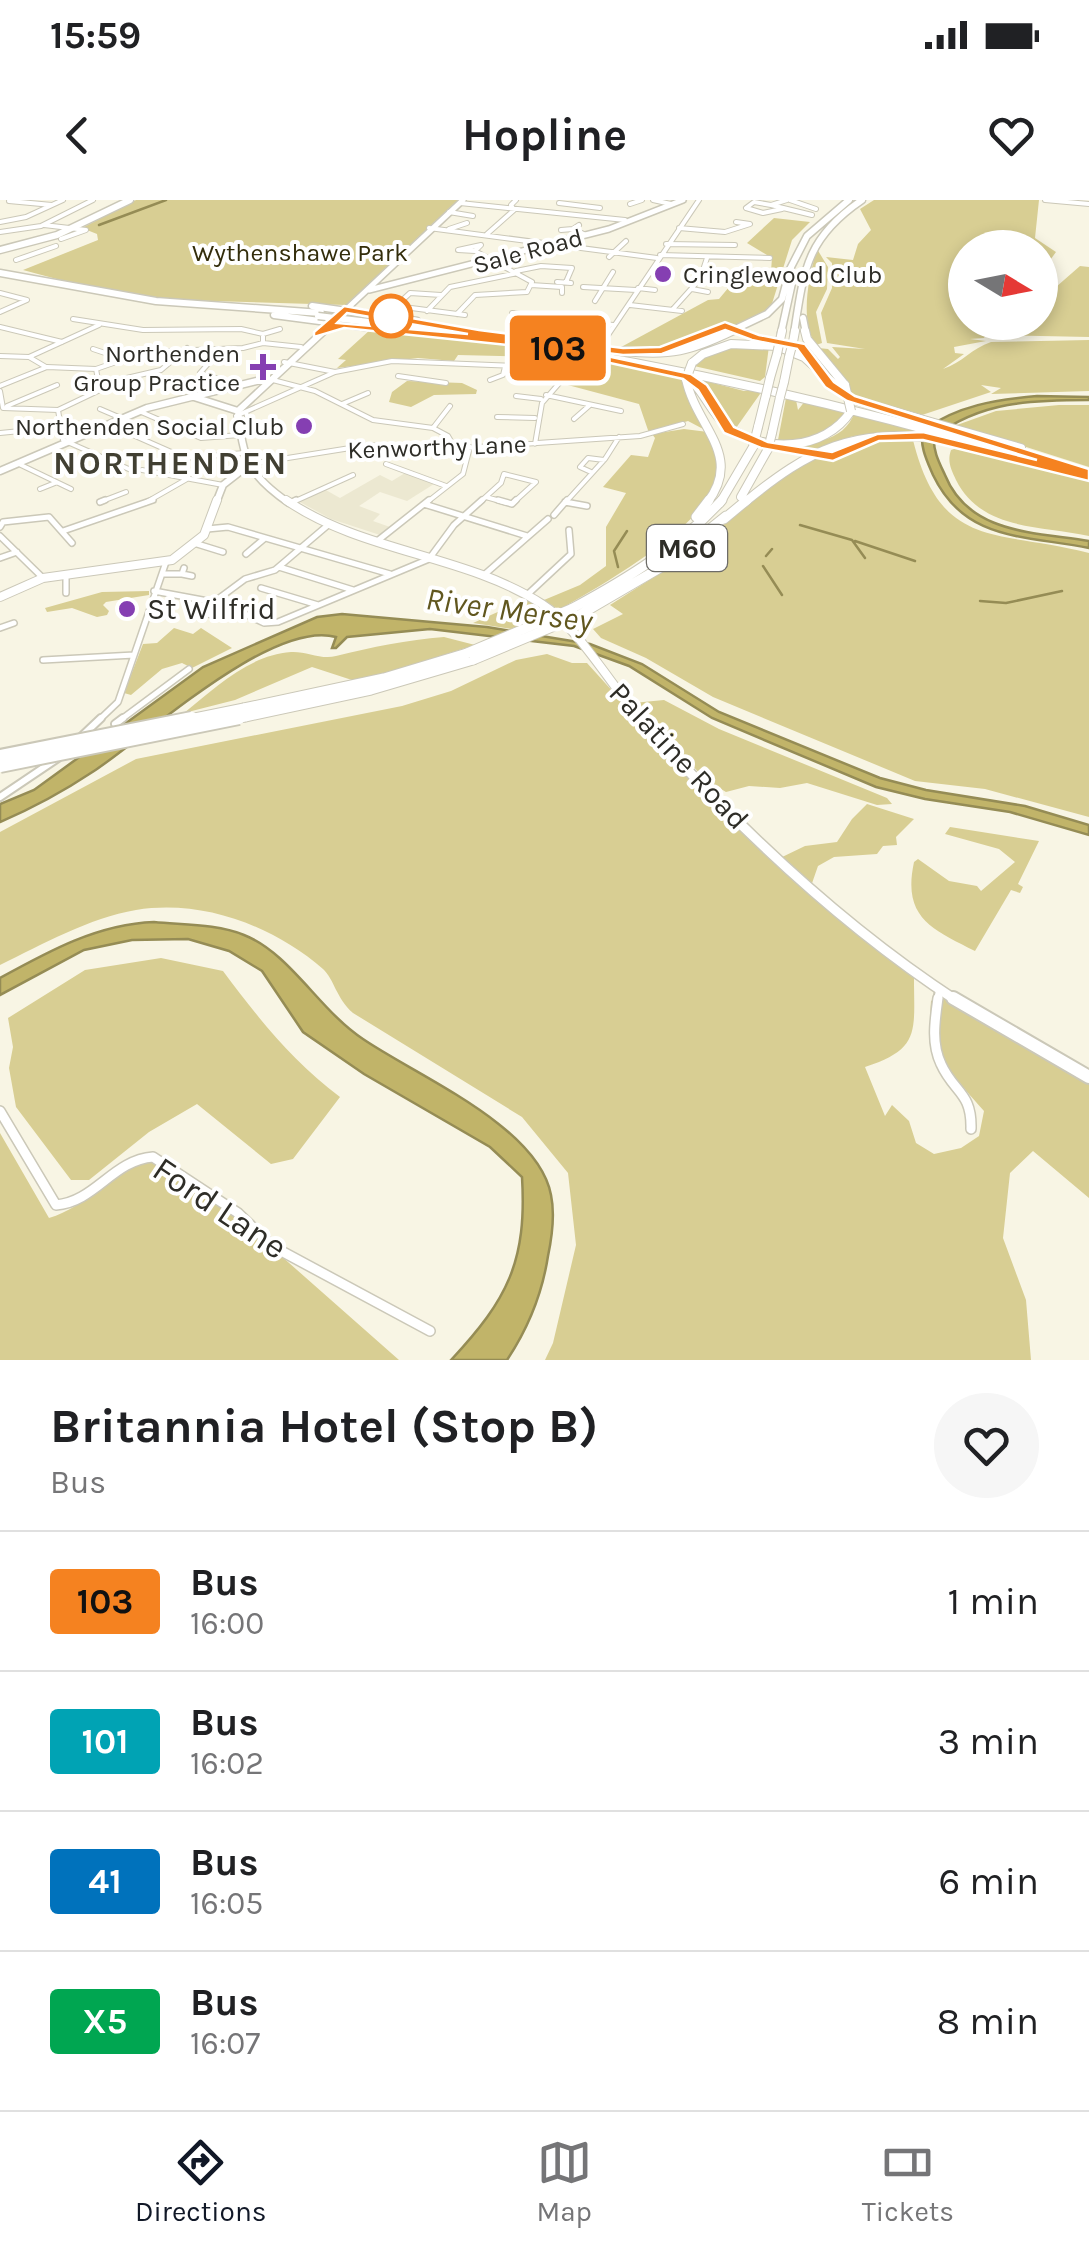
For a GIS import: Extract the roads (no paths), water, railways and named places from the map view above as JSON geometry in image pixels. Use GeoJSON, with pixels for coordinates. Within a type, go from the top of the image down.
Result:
{"type":"FeatureCollection","features":[{"type":"Feature","properties":{"kind":"highway"},"geometry":{"type":"LineString","coordinates":[[0,250],[75,228],[130,200]]}},
{"type":"Feature","properties":{"kind":"highway","name":"M60"},"geometry":{"type":"LineString","coordinates":[[585,347],[656,354],[690,351],[773,310],[782,299],[797,254],[818,223],[849,200]]}},
{"type":"Feature","properties":{"kind":"highway","name":"M60"},"geometry":{"type":"LineString","coordinates":[[724,519],[750,484],[768,449],[793,342],[803,267],[816,238],[862,200]]}},
{"type":"Feature","properties":{"kind":"highway","name":"M60"},"geometry":{"type":"LineString","coordinates":[[574,613],[683,538],[718,504],[740,475],[753,448],[797,254]]}},
{"type":"Feature","properties":{"kind":"highway"},"geometry":{"type":"LineString","coordinates":[[0,275],[152,304],[585,347],[743,378],[909,419],[1089,475]]}},
{"type":"Feature","properties":{"kind":"highway"},"geometry":{"type":"LineString","coordinates":[[0,275],[324,323],[353,308]]}},
{"type":"Feature","properties":{"kind":"highway"},"geometry":{"type":"LineString","coordinates":[[0,275],[83,290]]}},
{"type":"Feature","properties":{"kind":"highway","name":"M60"},"geometry":{"type":"LineString","coordinates":[[546,346],[686,376],[702,388],[724,423],[758,439],[804,442],[830,435],[844,425],[851,399],[845,385],[803,330],[800,289]]}},
{"type":"Feature","properties":{"kind":"highway"},"geometry":{"type":"LineString","coordinates":[[192,304],[353,308],[693,372],[909,419]]}},
{"type":"Feature","properties":{"kind":"highway","name":"M60"},"geometry":{"type":"LineString","coordinates":[[642,568],[693,520],[718,488],[724,464],[715,438],[690,396],[686,379],[692,363],[712,348],[760,344],[788,349],[851,399],[909,419]]}},
{"type":"Feature","properties":{"kind":"highway","name":"M60"},"geometry":{"type":"LineString","coordinates":[[0,756],[371,690],[470,656],[574,613],[665,565],[798,459],[852,438],[914,435],[1089,475]]}},
{"type":"Feature","properties":{"kind":"highway"},"geometry":{"type":"LineString","coordinates":[[972,438],[1089,475]]}},
{"type":"Feature","properties":{"kind":"highway","name":"M60"},"geometry":{"type":"LineString","coordinates":[[0,766],[245,712]]}},
{"type":"Feature","properties":{"kind":"main road","name":"Sale Road"},"geometry":{"type":"LineString","coordinates":[[369,289],[557,244],[684,200]]}},
{"type":"Feature","properties":{"kind":"main road"},"geometry":{"type":"LineString","coordinates":[[192,396],[240,413],[324,323],[353,308],[429,228],[461,202]]}},
{"type":"Feature","properties":{"kind":"main road"},"geometry":{"type":"LineString","coordinates":[[0,471],[139,411],[268,379]]}},
{"type":"Feature","properties":{"kind":"main road","name":"Palatine Road"},"geometry":{"type":"LineString","coordinates":[[240,413],[244,454],[269,492],[328,526],[484,575],[527,595],[575,632],[593,660],[678,760],[819,896],[940,988],[1089,1078]]}},
{"type":"Feature","properties":{"kind":"main road"},"geometry":{"type":"LineString","coordinates":[[0,596],[43,578],[166,562],[194,544],[206,528],[223,485],[250,464]]}},
{"type":"Feature","properties":{"kind":"street"},"geometry":{"type":"LineString","coordinates":[[1,206],[10,200],[53,205]]}},
{"type":"Feature","properties":{"kind":"street"},"geometry":{"type":"LineString","coordinates":[[0,222],[35,214],[64,200]]}},
{"type":"Feature","properties":{"kind":"street"},"geometry":{"type":"LineString","coordinates":[[43,225],[93,200]]}},
{"type":"Feature","properties":{"kind":"street"},"geometry":{"type":"LineString","coordinates":[[486,235],[513,209],[516,200]]}},
{"type":"Feature","properties":{"kind":"street"},"geometry":{"type":"LineString","coordinates":[[630,204],[642,200]]}},
{"type":"Feature","properties":{"kind":"street"},"geometry":{"type":"LineString","coordinates":[[653,200],[671,204]]}},
{"type":"Feature","properties":{"kind":"street"},"geometry":{"type":"LineString","coordinates":[[604,341],[698,200]]}},
{"type":"Feature","properties":{"kind":"street"},"geometry":{"type":"LineString","coordinates":[[771,205],[788,200],[814,207],[820,203]]}},
{"type":"Feature","properties":{"kind":"street"},"geometry":{"type":"LineString","coordinates":[[1045,200],[1089,204]]}},
{"type":"Feature","properties":{"kind":"street"},"geometry":{"type":"LineString","coordinates":[[574,215],[589,201]]}},
{"type":"Feature","properties":{"kind":"street"},"geometry":{"type":"LineString","coordinates":[[461,202],[626,222]]}},
{"type":"Feature","properties":{"kind":"street"},"geometry":{"type":"LineString","coordinates":[[782,209],[763,213],[746,208],[754,202],[812,215]]}},
{"type":"Feature","properties":{"kind":"street"},"geometry":{"type":"LineString","coordinates":[[559,204],[600,208]]}},
{"type":"Feature","properties":{"kind":"street"},"geometry":{"type":"LineString","coordinates":[[20,212],[35,214]]}},
{"type":"Feature","properties":{"kind":"street"},"geometry":{"type":"LineString","coordinates":[[449,212],[474,215]]}},
{"type":"Feature","properties":{"kind":"street"},"geometry":{"type":"LineString","coordinates":[[678,228],[739,234],[750,224],[736,222]]}},
{"type":"Feature","properties":{"kind":"street"},"geometry":{"type":"LineString","coordinates":[[448,230],[467,223]]}},
{"type":"Feature","properties":{"kind":"street"},"geometry":{"type":"LineString","coordinates":[[0,232],[43,225],[86,230],[61,239]]}},
{"type":"Feature","properties":{"kind":"street"},"geometry":{"type":"LineString","coordinates":[[561,230],[580,225]]}},
{"type":"Feature","properties":{"kind":"street"},"geometry":{"type":"LineString","coordinates":[[429,228],[659,256],[770,258]]}},
{"type":"Feature","properties":{"kind":"street"},"geometry":{"type":"LineString","coordinates":[[572,229],[588,235]]}},
{"type":"Feature","properties":{"kind":"street"},"geometry":{"type":"LineString","coordinates":[[672,236],[686,236]]}},
{"type":"Feature","properties":{"kind":"street"},"geometry":{"type":"LineString","coordinates":[[620,240],[634,242]]}},
{"type":"Feature","properties":{"kind":"street"},"geometry":{"type":"LineString","coordinates":[[609,256],[626,241]]}},
{"type":"Feature","properties":{"kind":"street"},"geometry":{"type":"LineString","coordinates":[[666,244],[735,245]]}},
{"type":"Feature","properties":{"kind":"street"},"geometry":{"type":"LineString","coordinates":[[16,246],[36,253]]}},
{"type":"Feature","properties":{"kind":"street"},"geometry":{"type":"LineString","coordinates":[[16,260],[56,246]]}},
{"type":"Feature","properties":{"kind":"street"},"geometry":{"type":"LineString","coordinates":[[576,256],[586,248]]}},
{"type":"Feature","properties":{"kind":"street"},"geometry":{"type":"LineString","coordinates":[[457,314],[482,293],[524,293],[531,285],[532,280],[475,250]]}},
{"type":"Feature","properties":{"kind":"street"},"geometry":{"type":"LineString","coordinates":[[673,309],[704,273],[707,258]]}},
{"type":"Feature","properties":{"kind":"street"},"geometry":{"type":"LineString","coordinates":[[754,258],[758,266]]}},
{"type":"Feature","properties":{"kind":"street"},"geometry":{"type":"LineString","coordinates":[[426,312],[450,287],[545,266],[572,268],[569,282],[557,282]]}},
{"type":"Feature","properties":{"kind":"street"},"geometry":{"type":"LineString","coordinates":[[595,300],[613,272]]}},
{"type":"Feature","properties":{"kind":"street"},"geometry":{"type":"LineString","coordinates":[[704,273],[733,275]]}},
{"type":"Feature","properties":{"kind":"street"},"geometry":{"type":"LineString","coordinates":[[583,287],[654,291],[659,284]]}},
{"type":"Feature","properties":{"kind":"street"},"geometry":{"type":"LineString","coordinates":[[531,285],[562,288],[562,292]]}},
{"type":"Feature","properties":{"kind":"street"},"geometry":{"type":"LineString","coordinates":[[692,290],[708,292]]}},
{"type":"Feature","properties":{"kind":"street"},"geometry":{"type":"LineString","coordinates":[[441,295],[411,292],[396,306],[465,315]]}},
{"type":"Feature","properties":{"kind":"street"},"geometry":{"type":"LineString","coordinates":[[0,293],[28,300],[0,312]]}},
{"type":"Feature","properties":{"kind":"street"},"geometry":{"type":"LineString","coordinates":[[467,303],[476,304]]}},
{"type":"Feature","properties":{"kind":"street"},"geometry":{"type":"LineString","coordinates":[[630,305],[682,311]]}},
{"type":"Feature","properties":{"kind":"street"},"geometry":{"type":"LineString","coordinates":[[572,327],[584,312]]}},
{"type":"Feature","properties":{"kind":"street"},"geometry":{"type":"LineString","coordinates":[[512,313],[613,325]]}},
{"type":"Feature","properties":{"kind":"street"},"geometry":{"type":"LineString","coordinates":[[74,319],[165,331],[247,329],[263,334],[280,330]]}},
{"type":"Feature","properties":{"kind":"street"},"geometry":{"type":"LineString","coordinates":[[0,356],[29,357],[100,324]]}},
{"type":"Feature","properties":{"kind":"street"},"geometry":{"type":"LineString","coordinates":[[0,327],[65,343]]}},
{"type":"Feature","properties":{"kind":"street"},"geometry":{"type":"LineString","coordinates":[[262,342],[263,334]]}},
{"type":"Feature","properties":{"kind":"street"},"geometry":{"type":"LineString","coordinates":[[29,357],[47,367],[96,369],[120,358],[187,348],[244,348],[262,342],[301,347]]}},
{"type":"Feature","properties":{"kind":"street"},"geometry":{"type":"LineString","coordinates":[[2,407],[58,410],[93,394],[101,384],[157,370],[181,357],[187,348]]}},
{"type":"Feature","properties":{"kind":"street"},"geometry":{"type":"LineString","coordinates":[[93,349],[120,358]]}},
{"type":"Feature","properties":{"kind":"street"},"geometry":{"type":"LineString","coordinates":[[248,424],[240,413],[334,372],[392,361],[556,368],[569,372],[543,396],[535,418],[534,444]]}},
{"type":"Feature","properties":{"kind":"street"},"geometry":{"type":"LineString","coordinates":[[284,362],[334,372]]}},
{"type":"Feature","properties":{"kind":"street"},"geometry":{"type":"LineString","coordinates":[[428,381],[442,362]]}},
{"type":"Feature","properties":{"kind":"street"},"geometry":{"type":"LineString","coordinates":[[207,364],[200,373],[238,385]]}},
{"type":"Feature","properties":{"kind":"street"},"geometry":{"type":"LineString","coordinates":[[2,407],[0,389],[47,367]]}},
{"type":"Feature","properties":{"kind":"street"},"geometry":{"type":"LineString","coordinates":[[490,380],[503,376],[505,367]]}},
{"type":"Feature","properties":{"kind":"street"},"geometry":{"type":"LineString","coordinates":[[96,369],[101,384]]}},
{"type":"Feature","properties":{"kind":"street"},"geometry":{"type":"LineString","coordinates":[[398,376],[446,383]]}},
{"type":"Feature","properties":{"kind":"street"},"geometry":{"type":"LineString","coordinates":[[268,379],[302,386],[374,420],[433,428],[448,436],[454,448]]}},
{"type":"Feature","properties":{"kind":"street"},"geometry":{"type":"LineString","coordinates":[[2,407],[56,385]]}},
{"type":"Feature","properties":{"kind":"street"},"geometry":{"type":"LineString","coordinates":[[342,404],[368,392]]}},
{"type":"Feature","properties":{"kind":"street"},"geometry":{"type":"LineString","coordinates":[[516,396],[543,396],[621,411]]}},
{"type":"Feature","properties":{"kind":"street"},"geometry":{"type":"LineString","coordinates":[[574,419],[591,404]]}},
{"type":"Feature","properties":{"kind":"street"},"geometry":{"type":"LineString","coordinates":[[433,428],[450,406]]}},
{"type":"Feature","properties":{"kind":"street"},"geometry":{"type":"LineString","coordinates":[[100,409],[121,418]]}},
{"type":"Feature","properties":{"kind":"street"},"geometry":{"type":"LineString","coordinates":[[58,410],[63,440],[131,470]]}},
{"type":"Feature","properties":{"kind":"street"},"geometry":{"type":"LineString","coordinates":[[139,411],[201,438],[240,435]]}},
{"type":"Feature","properties":{"kind":"street"},"geometry":{"type":"LineString","coordinates":[[496,417],[535,418]]}},
{"type":"Feature","properties":{"kind":"street"},"geometry":{"type":"LineString","coordinates":[[108,424],[185,458],[244,454]]}},
{"type":"Feature","properties":{"kind":"street","name":"Kenworthy Lane"},"geometry":{"type":"LineString","coordinates":[[250,464],[369,445],[454,448],[534,444],[650,434],[684,424]]}},
{"type":"Feature","properties":{"kind":"street"},"geometry":{"type":"LineString","coordinates":[[0,434],[61,427]]}},
{"type":"Feature","properties":{"kind":"street"},"geometry":{"type":"LineString","coordinates":[[484,575],[551,517],[604,460],[619,436]]}},
{"type":"Feature","properties":{"kind":"street"},"geometry":{"type":"LineString","coordinates":[[376,542],[462,474],[470,447]]}},
{"type":"Feature","properties":{"kind":"street"},"geometry":{"type":"LineString","coordinates":[[592,472],[580,467],[588,458],[604,460]]}},
{"type":"Feature","properties":{"kind":"street"},"geometry":{"type":"LineString","coordinates":[[386,464],[448,486]]}},
{"type":"Feature","properties":{"kind":"street"},"geometry":{"type":"LineString","coordinates":[[21,465],[71,489]]}},
{"type":"Feature","properties":{"kind":"street"},"geometry":{"type":"LineString","coordinates":[[142,470],[223,485]]}},
{"type":"Feature","properties":{"kind":"street"},"geometry":{"type":"LineString","coordinates":[[154,591],[224,604],[269,623],[429,559],[462,516],[486,496],[502,483],[504,474],[532,479],[535,484],[516,503],[486,496]]}},
{"type":"Feature","properties":{"kind":"street"},"geometry":{"type":"LineString","coordinates":[[286,504],[353,475]]}},
{"type":"Feature","properties":{"kind":"street"},"geometry":{"type":"LineString","coordinates":[[63,531],[156,499],[186,478]]}},
{"type":"Feature","properties":{"kind":"street"},"geometry":{"type":"LineString","coordinates":[[40,489],[56,482]]}},
{"type":"Feature","properties":{"kind":"street"},"geometry":{"type":"LineString","coordinates":[[100,502],[126,492]]}},
{"type":"Feature","properties":{"kind":"street"},"geometry":{"type":"LineString","coordinates":[[113,497],[128,510]]}},
{"type":"Feature","properties":{"kind":"street"},"geometry":{"type":"LineString","coordinates":[[565,502],[587,506]]}},
{"type":"Feature","properties":{"kind":"street"},"geometry":{"type":"LineString","coordinates":[[422,504],[527,536]]}},
{"type":"Feature","properties":{"kind":"street"},"geometry":{"type":"LineString","coordinates":[[1,524],[50,517],[72,543]]}},
{"type":"Feature","properties":{"kind":"street"},"geometry":{"type":"LineString","coordinates":[[214,602],[245,579],[278,567],[328,526]]}},
{"type":"Feature","properties":{"kind":"street"},"geometry":{"type":"LineString","coordinates":[[206,528],[228,528],[391,574]]}},
{"type":"Feature","properties":{"kind":"street"},"geometry":{"type":"LineString","coordinates":[[527,595],[572,554],[569,530]]}},
{"type":"Feature","properties":{"kind":"street"},"geometry":{"type":"LineString","coordinates":[[0,536],[43,578]]}},
{"type":"Feature","properties":{"kind":"street"},"geometry":{"type":"LineString","coordinates":[[246,554],[266,538]]}},
{"type":"Feature","properties":{"kind":"street"},"geometry":{"type":"LineString","coordinates":[[194,544],[222,552]]}},
{"type":"Feature","properties":{"kind":"street"},"geometry":{"type":"LineString","coordinates":[[0,558],[17,552]]}},
{"type":"Feature","properties":{"kind":"street"},"geometry":{"type":"LineString","coordinates":[[79,561],[81,572]]}},
{"type":"Feature","properties":{"kind":"street"},"geometry":{"type":"LineString","coordinates":[[0,796],[47,768],[94,726],[120,696],[166,562]]}},
{"type":"Feature","properties":{"kind":"street"},"geometry":{"type":"LineString","coordinates":[[278,567],[356,590]]}},
{"type":"Feature","properties":{"kind":"street"},"geometry":{"type":"LineString","coordinates":[[162,574],[183,571],[192,576]]}},
{"type":"Feature","properties":{"kind":"street"},"geometry":{"type":"LineString","coordinates":[[56,593],[66,592],[66,574]]}},
{"type":"Feature","properties":{"kind":"street"},"geometry":{"type":"LineString","coordinates":[[261,588],[319,605]]}},
{"type":"Feature","properties":{"kind":"street"},"geometry":{"type":"LineString","coordinates":[[204,613],[218,617],[234,607]]}},
{"type":"Feature","properties":{"kind":"street"},"geometry":{"type":"LineString","coordinates":[[0,628],[14,623]]}},
{"type":"Feature","properties":{"kind":"street"},"geometry":{"type":"LineString","coordinates":[[43,660],[134,655]]}},
{"type":"Feature","properties":{"kind":"street"},"geometry":{"type":"LineString","coordinates":[[115,724],[189,669]]}},
{"type":"Feature","properties":{"kind":"street"},"geometry":{"type":"LineString","coordinates":[[120,696],[142,702]]}},
{"type":"Feature","properties":{"kind":"street"},"geometry":{"type":"LineString","coordinates":[[940,988],[935,1020],[938,1059],[968,1097],[971,1130]]}},
{"type":"Feature","properties":{"kind":"street","name":"Ford Lane"},"geometry":{"type":"LineString","coordinates":[[0,1111],[56,1205],[72,1204],[133,1159],[153,1156],[238,1214],[272,1246],[430,1331]]}},
{"type":"Feature","properties":{"kind":"waterway"},"geometry":{"type":"LineString","coordinates":[[99,225],[166,200]]}},
{"type":"Feature","properties":{"kind":"waterway"},"geometry":{"type":"LineString","coordinates":[[800,525],[852,540],[865,558]]}},
{"type":"Feature","properties":{"kind":"waterway"},"geometry":{"type":"LineString","coordinates":[[618,567],[614,551],[627,531]]}},
{"type":"Feature","properties":{"kind":"waterway"},"geometry":{"type":"LineString","coordinates":[[855,541],[915,561]]}},
{"type":"Feature","properties":{"kind":"waterway"},"geometry":{"type":"LineString","coordinates":[[766,556],[772,549]]}},
{"type":"Feature","properties":{"kind":"waterway"},"geometry":{"type":"LineString","coordinates":[[763,566],[782,595]]}},
{"type":"Feature","properties":{"kind":"waterway"},"geometry":{"type":"LineString","coordinates":[[980,601],[1006,603],[1062,591]]}},
{"type":"Feature","properties":{"kind":"place","name":"Cringlewood Club"},"geometry":{"type":"Point","coordinates":[663,274]}},
{"type":"Feature","properties":{"kind":"place","name":"Northenden Group Practice"},"geometry":{"type":"Point","coordinates":[263,367]}},
{"type":"Feature","properties":{"kind":"place","name":"Northenden Social Club"},"geometry":{"type":"Point","coordinates":[304,426]}},
{"type":"Feature","properties":{"kind":"place","name":"St Wilfrid"},"geometry":{"type":"Point","coordinates":[127,609]}},
{"type":"Feature","properties":{"kind":"district","name":"NORTHENDEN"},"geometry":{"type":"Point","coordinates":[171,463]}},
{"type":"Feature","properties":{"kind":"park label","name":"Wythenshawe Park"},"geometry":{"type":"Point","coordinates":[300,252]}},
{"type":"Feature","properties":{"kind":"water label","name":"River Mersey"},"geometry":{"type":"Point","coordinates":[509,610]}}]}
